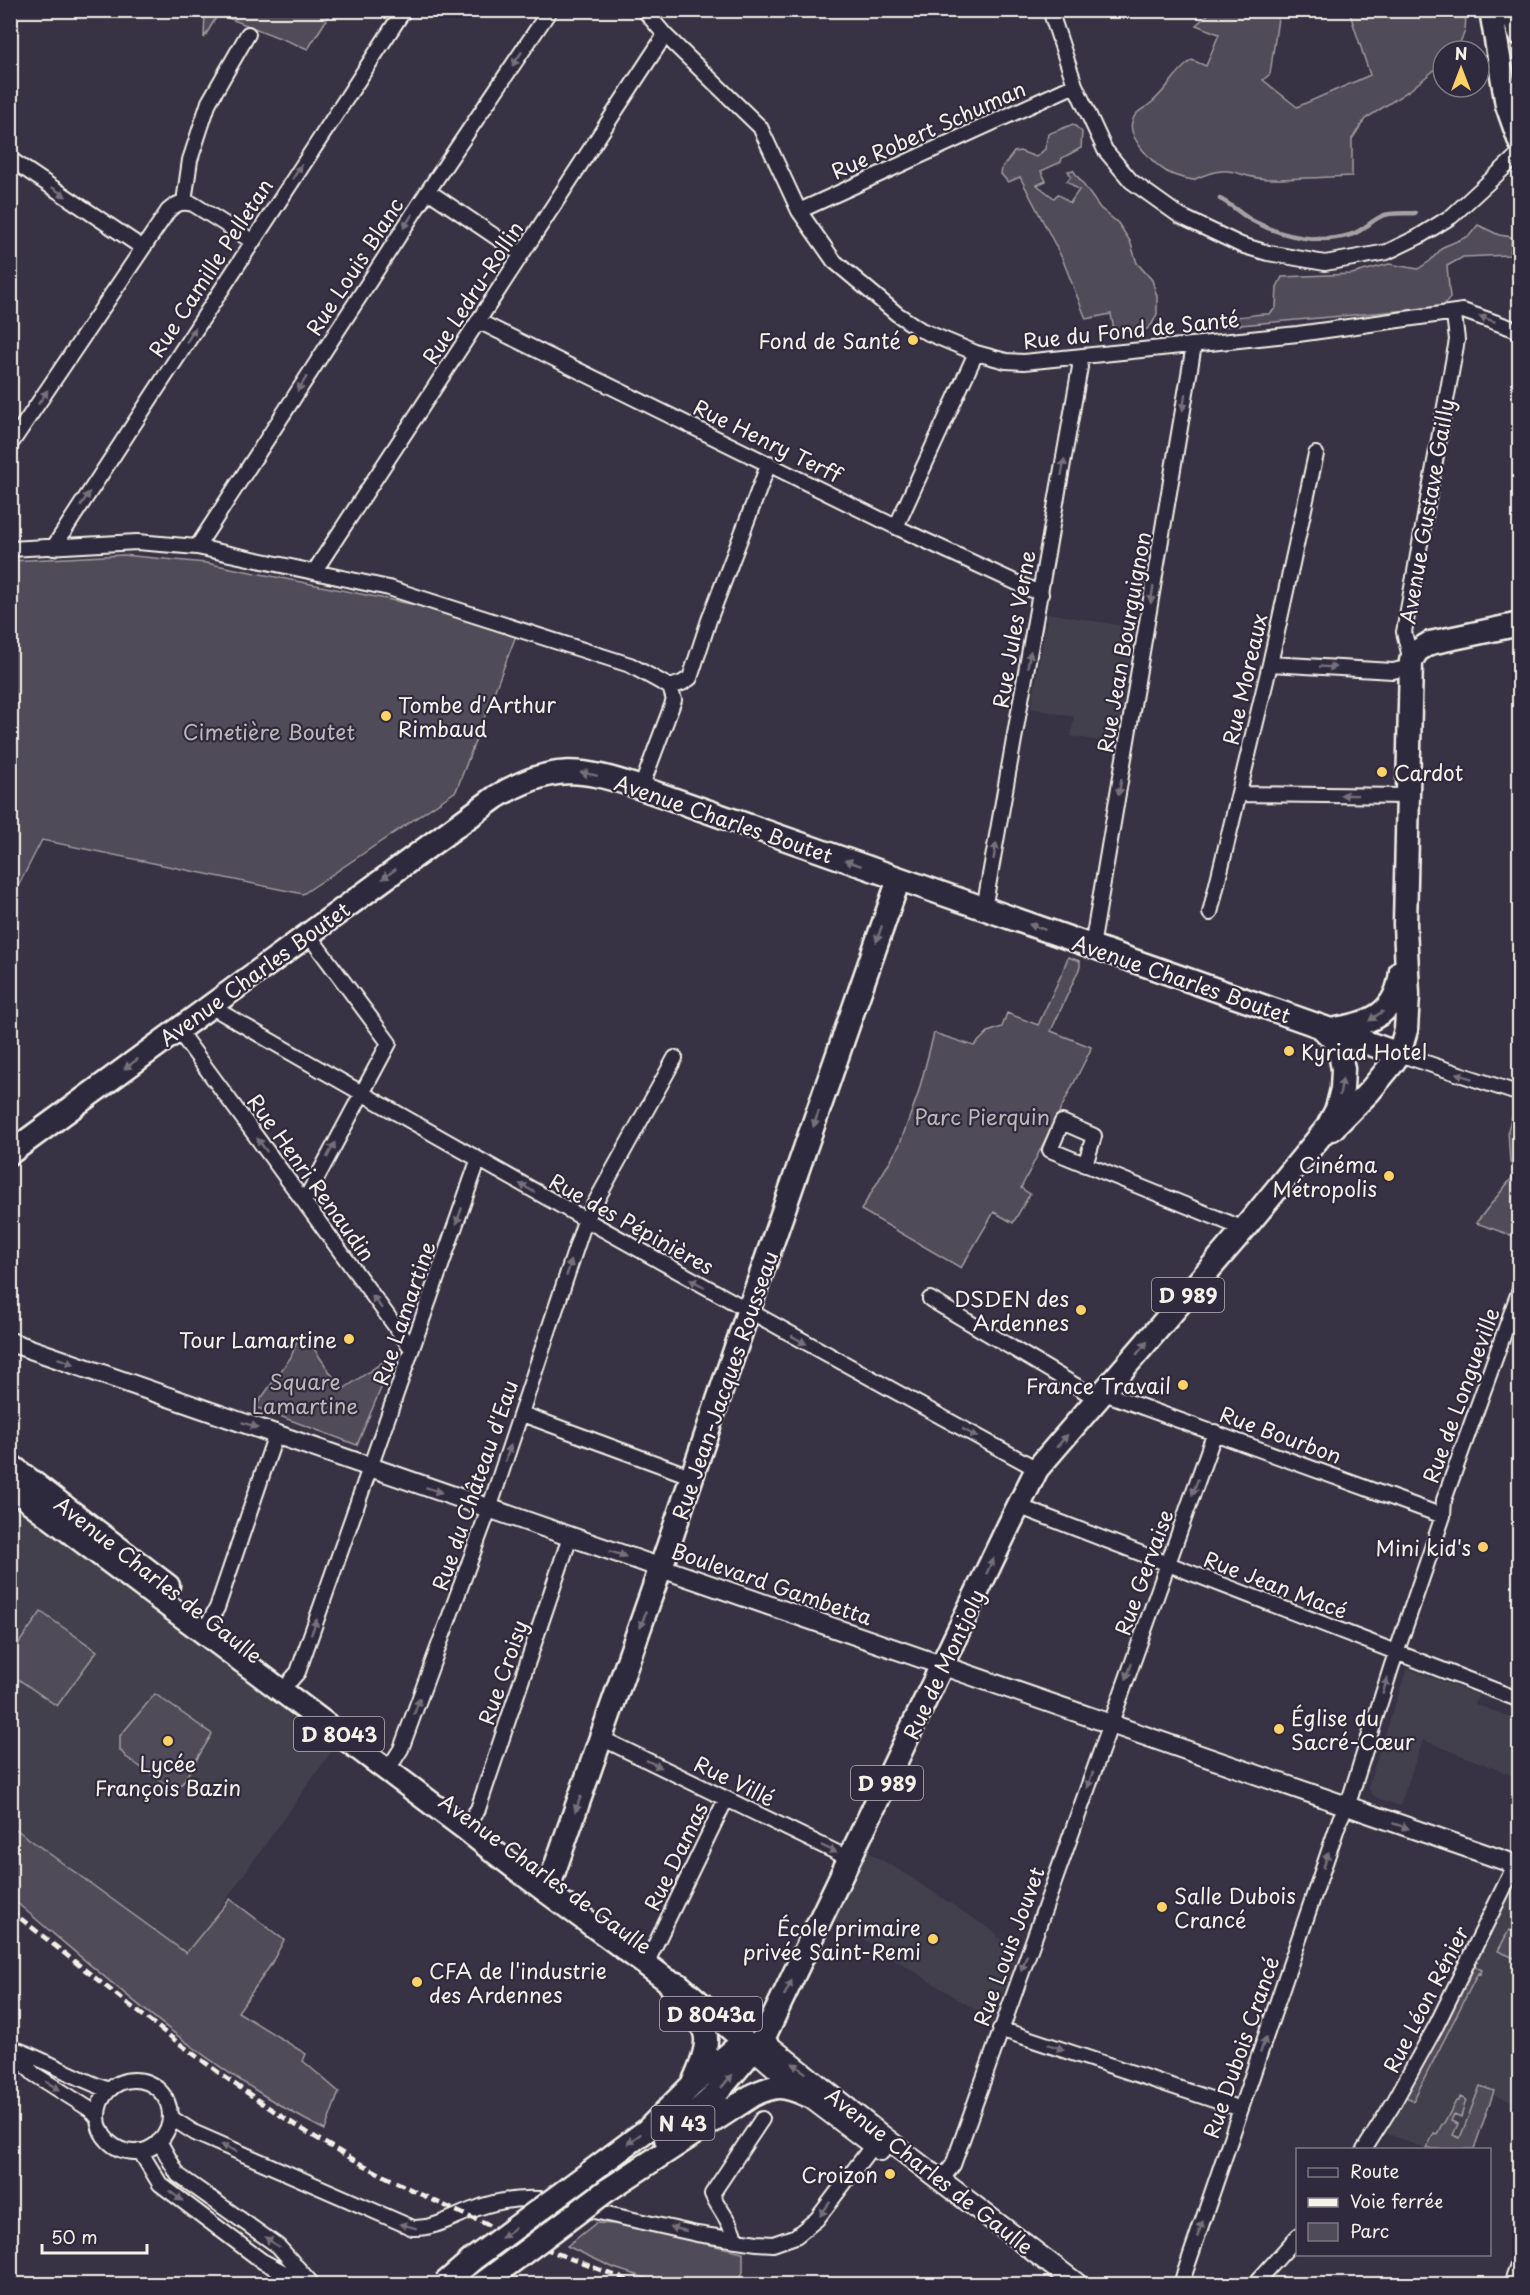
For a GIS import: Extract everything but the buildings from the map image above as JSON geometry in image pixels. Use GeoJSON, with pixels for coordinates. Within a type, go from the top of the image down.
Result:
{"type":"FeatureCollection","features":[{"type":"Feature","properties":{"kind":"main road"},"geometry":{"type":"LineString","coordinates":[[1491,10],[1507,105],[1520,142]]}},
{"type":"Feature","properties":{"kind":"main road"},"geometry":{"type":"LineString","coordinates":[[1510,10],[1520,33]]}},
{"type":"Feature","properties":{"kind":"main road"},"geometry":{"type":"LineString","coordinates":[[1410,664],[1417,651],[1430,643],[1520,624]]}},
{"type":"Feature","properties":{"kind":"main road","name":"Avenue Gustave Gailly"},"geometry":{"type":"LineString","coordinates":[[1405,924],[1410,664]]}},
{"type":"Feature","properties":{"kind":"main road","name":"Avenue Charles Boutet"},"geometry":{"type":"LineString","coordinates":[[10,1153],[467,817],[522,781],[551,774],[580,771],[642,788],[1399,1054]]}},
{"type":"Feature","properties":{"kind":"main road","name":"Rue Jean-Jacques Rousseau"},"geometry":{"type":"LineString","coordinates":[[549,1885],[899,879]]}},
{"type":"Feature","properties":{"kind":"main road"},"geometry":{"type":"LineString","coordinates":[[1325,1029],[1364,1024],[1383,1012],[1394,999],[1400,978],[1405,924]]}},
{"type":"Feature","properties":{"kind":"main road"},"geometry":{"type":"LineString","coordinates":[[1318,1139],[1369,1092],[1399,1054],[1406,1030],[1408,995],[1405,924]]}},
{"type":"Feature","properties":{"kind":"main road"},"geometry":{"type":"LineString","coordinates":[[1318,1139],[1327,1128],[1342,1089],[1343,1069],[1340,1053],[1335,1041],[1325,1029]]}},
{"type":"Feature","properties":{"kind":"main road","name":"D 989"},"geometry":{"type":"LineString","coordinates":[[1101,1396],[1318,1139]]}},
{"type":"Feature","properties":{"kind":"main road","name":"Rue de Montjoly"},"geometry":{"type":"LineString","coordinates":[[753,2044],[850,1859],[1018,1506],[1038,1469],[1101,1396]]}},
{"type":"Feature","properties":{"kind":"main road","name":"Avenue Charles de Gaulle"},"geometry":{"type":"LineString","coordinates":[[10,1465],[520,1874],[549,1885]]}},
{"type":"Feature","properties":{"kind":"main road","name":"Avenue Charles de Gaulle"},"geometry":{"type":"LineString","coordinates":[[10,1487],[208,1626],[291,1680],[471,1819],[549,1885],[649,1957],[753,2044],[807,2095],[1060,2284]]}},
{"type":"Feature","properties":{"kind":"main road","name":"Avenue Charles de Gaulle"},"geometry":{"type":"LineString","coordinates":[[649,1957],[668,1981],[679,1985],[753,2044],[942,2179],[1077,2284]]}},
{"type":"Feature","properties":{"kind":"main road"},"geometry":{"type":"LineString","coordinates":[[668,1981],[675,1994],[701,2021],[705,2031],[706,2050],[692,2085]]}},
{"type":"Feature","properties":{"kind":"main road","name":"N 43"},"geometry":{"type":"LineString","coordinates":[[444,2284],[473,2259],[647,2130],[692,2085],[753,2044]]}},
{"type":"Feature","properties":{"kind":"main road","name":"N 43"},"geometry":{"type":"LineString","coordinates":[[482,2284],[606,2192],[716,2094],[753,2044]]}},
{"type":"Feature","properties":{"kind":"main road"},"geometry":{"type":"LineString","coordinates":[[606,2192],[753,2095],[770,2087],[787,2086],[807,2095]]}},
{"type":"Feature","properties":{"kind":"street","name":"Rue Camille Pelletan"},"geometry":{"type":"LineString","coordinates":[[53,548],[404,10]]}},
{"type":"Feature","properties":{"kind":"street","name":"Rue Louis Blanc"},"geometry":{"type":"LineString","coordinates":[[197,547],[428,191],[550,10]]}},
{"type":"Feature","properties":{"kind":"street","name":"Rue du Fond de Santé"},"geometry":{"type":"LineString","coordinates":[[644,10],[665,35],[760,127],[799,211],[834,261],[897,314],[921,330],[976,353],[1006,361],[1024,362],[1194,345],[1454,314],[1463,311],[1520,331]]}},
{"type":"Feature","properties":{"kind":"street"},"geometry":{"type":"LineString","coordinates":[[1050,10],[1075,85],[1105,150],[1131,181],[1180,216],[1241,245],[1324,263],[1388,252],[1452,216],[1520,153]]}},
{"type":"Feature","properties":{"kind":"street"},"geometry":{"type":"LineString","coordinates":[[184,202],[190,160],[209,102],[248,34]]}},
{"type":"Feature","properties":{"kind":"street","name":"Rue Ledru-Rollin"},"geometry":{"type":"LineString","coordinates":[[314,572],[665,35]]}},
{"type":"Feature","properties":{"kind":"street","name":"Rue Robert Schuman"},"geometry":{"type":"LineString","coordinates":[[799,211],[1075,85]]}},
{"type":"Feature","properties":{"kind":"street"},"geometry":{"type":"LineString","coordinates":[[10,159],[143,248]]}},
{"type":"Feature","properties":{"kind":"street"},"geometry":{"type":"LineString","coordinates":[[428,191],[521,254]]}},
{"type":"Feature","properties":{"kind":"street"},"geometry":{"type":"LineString","coordinates":[[10,446],[168,211],[176,203],[184,202],[202,209],[252,241]]}},
{"type":"Feature","properties":{"kind":"street","name":"Avenue Gustave Gailly"},"geometry":{"type":"LineString","coordinates":[[1410,664],[1404,632],[1457,340],[1454,314]]}},
{"type":"Feature","properties":{"kind":"street","name":"Rue Henry Terff"},"geometry":{"type":"LineString","coordinates":[[478,321],[896,527],[1041,594]]}},
{"type":"Feature","properties":{"kind":"street","name":"Rue Jean Bourguignon"},"geometry":{"type":"LineString","coordinates":[[1092,947],[1194,345]]}},
{"type":"Feature","properties":{"kind":"street"},"geometry":{"type":"LineString","coordinates":[[896,527],[976,353]]}},
{"type":"Feature","properties":{"kind":"street","name":"Rue Jules Verne"},"geometry":{"type":"LineString","coordinates":[[984,909],[1080,367],[1078,357]]}},
{"type":"Feature","properties":{"kind":"street","name":"Rue Moreaux"},"geometry":{"type":"LineString","coordinates":[[1210,913],[1270,664],[1316,454]]}},
{"type":"Feature","properties":{"kind":"street"},"geometry":{"type":"LineString","coordinates":[[670,687],[690,678],[709,620],[769,463]]}},
{"type":"Feature","properties":{"kind":"street"},"geometry":{"type":"LineString","coordinates":[[10,549],[137,542],[197,547],[389,588],[630,665],[670,687],[674,700],[642,788]]}},
{"type":"Feature","properties":{"kind":"street"},"geometry":{"type":"LineString","coordinates":[[1270,664],[1393,671],[1410,664]]}},
{"type":"Feature","properties":{"kind":"street"},"geometry":{"type":"LineString","coordinates":[[1239,794],[1407,796]]}},
{"type":"Feature","properties":{"kind":"street"},"geometry":{"type":"LineString","coordinates":[[304,1202],[389,1044],[308,933]]}},
{"type":"Feature","properties":{"kind":"street","name":"Rue des Pépinières"},"geometry":{"type":"LineString","coordinates":[[210,1006],[585,1221],[1038,1469]]}},
{"type":"Feature","properties":{"kind":"street","name":"Rue Henri Renaudin"},"geometry":{"type":"LineString","coordinates":[[178,1030],[412,1349]]}},
{"type":"Feature","properties":{"kind":"street","name":"Avenue Charles Boutet"},"geometry":{"type":"LineString","coordinates":[[1399,1054],[1520,1095]]}},
{"type":"Feature","properties":{"kind":"street","name":"Rue du Château d'Eau"},"geometry":{"type":"LineString","coordinates":[[394,1760],[401,1749],[489,1509],[585,1221],[675,1058]]}},
{"type":"Feature","properties":{"kind":"street","name":"Rue Lamartine"},"geometry":{"type":"LineString","coordinates":[[291,1680],[298,1672],[478,1161]]}},
{"type":"Feature","properties":{"kind":"street"},"geometry":{"type":"LineString","coordinates":[[1085,1165],[1244,1229]]}},
{"type":"Feature","properties":{"kind":"street","name":"Rue de Longueville"},"geometry":{"type":"LineString","coordinates":[[1443,1516],[1444,1500],[1516,1312],[1520,1289]]}},
{"type":"Feature","properties":{"kind":"street"},"geometry":{"type":"LineString","coordinates":[[930,1299],[1101,1396]]}},
{"type":"Feature","properties":{"kind":"street","name":"Boulevard Gambetta"},"geometry":{"type":"LineString","coordinates":[[10,1342],[1517,1865]]}},
{"type":"Feature","properties":{"kind":"street","name":"Rue Bourbon"},"geometry":{"type":"LineString","coordinates":[[1101,1396],[1215,1432],[1443,1516]]}},
{"type":"Feature","properties":{"kind":"street"},"geometry":{"type":"LineString","coordinates":[[522,1414],[693,1476]]}},
{"type":"Feature","properties":{"kind":"street","name":"Rue Gervaise"},"geometry":{"type":"LineString","coordinates":[[1110,1725],[1215,1432]]}},
{"type":"Feature","properties":{"kind":"street"},"geometry":{"type":"LineString","coordinates":[[208,1626],[276,1434]]}},
{"type":"Feature","properties":{"kind":"street","name":"Rue Jean Macé"},"geometry":{"type":"LineString","coordinates":[[1018,1506],[1520,1700]]}},
{"type":"Feature","properties":{"kind":"street","name":"Rue Dubois Crancé"},"geometry":{"type":"LineString","coordinates":[[1181,2284],[1355,1783],[1443,1516]]}},
{"type":"Feature","properties":{"kind":"street","name":"Rue Croisy"},"geometry":{"type":"LineString","coordinates":[[471,1819],[478,1809],[570,1537]]}},
{"type":"Feature","properties":{"kind":"street","name":"Rue Louis Jouvet"},"geometry":{"type":"LineString","coordinates":[[942,2179],[953,2165],[1110,1725]]}},
{"type":"Feature","properties":{"kind":"street","name":"Rue Villé"},"geometry":{"type":"LineString","coordinates":[[601,1738],[850,1859]]}},
{"type":"Feature","properties":{"kind":"street","name":"Rue Damas"},"geometry":{"type":"LineString","coordinates":[[649,1957],[726,1799]]}},
{"type":"Feature","properties":{"kind":"street","name":"Rue Léon Rénier"},"geometry":{"type":"LineString","coordinates":[[1365,2148],[1436,2026],[1517,1865]]}},
{"type":"Feature","properties":{"kind":"street"},"geometry":{"type":"LineString","coordinates":[[1000,2029],[1241,2109]]}},
{"type":"Feature","properties":{"kind":"street"},"geometry":{"type":"LineString","coordinates":[[10,2049],[42,2058],[87,2082],[109,2090]]}},
{"type":"Feature","properties":{"kind":"street"},"geometry":{"type":"LineString","coordinates":[[10,2049],[34,2074],[91,2110],[98,2118]]}},
{"type":"Feature","properties":{"kind":"street"},"geometry":{"type":"LineString","coordinates":[[131,2080],[148,2083],[163,2094],[170,2116],[169,2126],[159,2141],[150,2148],[140,2151],[123,2150],[113,2145],[100,2128],[98,2118],[99,2108],[109,2090],[119,2083],[131,2080]]}},
{"type":"Feature","properties":{"kind":"street"},"geometry":{"type":"LineString","coordinates":[[170,2116],[195,2133],[413,2228],[434,2226],[486,2205],[540,2199],[697,2234],[773,2244],[796,2236],[818,2219],[873,2145]]}},
{"type":"Feature","properties":{"kind":"street"},"geometry":{"type":"LineString","coordinates":[[735,2240],[733,2228],[712,2194],[762,2119]]}},
{"type":"Feature","properties":{"kind":"street"},"geometry":{"type":"LineString","coordinates":[[159,2141],[178,2175],[278,2246],[312,2284]]}},
{"type":"Feature","properties":{"kind":"street"},"geometry":{"type":"LineString","coordinates":[[140,2151],[160,2184],[262,2261],[305,2284]]}},
{"type":"Feature","properties":{"kind":"street"},"geometry":{"type":"LineString","coordinates":[[1256,2284],[1296,2238]]}},
{"type":"Feature","properties":{"kind":"street"},"geometry":{"type":"LineString","coordinates":[[1511,2284],[1520,2259]]}},
{"type":"Feature","properties":{"kind":"shaded area"},"geometry":{"type":"Polygon","coordinates":[[[1048,613],[1135,628],[1116,744],[1071,736],[1074,717],[1031,708],[1048,613]]]}},
{"type":"Feature","properties":{"kind":"shaded area","name":"Lycée François Bazin"},"geometry":{"type":"Polygon","coordinates":[[[10,1501],[334,1748],[159,1994],[11,1869],[10,1501]]]}},
{"type":"Feature","properties":{"kind":"shaded area"},"geometry":{"type":"Polygon","coordinates":[[[1407,1668],[1478,1695],[1475,1704],[1519,1720],[1519,1778],[1423,1740],[1400,1806],[1377,1798],[1371,1793],[1368,1786],[1407,1668]]]}},
{"type":"Feature","properties":{"kind":"shaded area","name":"École primaire privée Saint-Remi"},"geometry":{"type":"Polygon","coordinates":[[[866,1851],[998,1934],[997,1936],[1006,1942],[1006,1950],[1018,1952],[992,2024],[979,2016],[980,2013],[833,1920],[866,1851]]]}},
{"type":"Feature","properties":{"kind":"shaded area"},"geometry":{"type":"Polygon","coordinates":[[[1519,1882],[1519,2104],[1493,2095],[1474,2148],[1423,2148],[1386,2133],[1516,1883],[1519,1882]]]}},
{"type":"Feature","properties":{"kind":"green space"},"geometry":{"type":"Polygon","coordinates":[[[205,10],[332,11],[308,49],[218,14],[204,38],[205,10]]]}},
{"type":"Feature","properties":{"kind":"green space"},"geometry":{"type":"Polygon","coordinates":[[[1212,11],[1279,11],[1270,74],[1263,80],[1297,107],[1370,75],[1349,11],[1465,11],[1466,23],[1461,39],[1431,39],[1431,73],[1410,90],[1365,119],[1352,139],[1352,176],[1271,179],[1217,171],[1193,180],[1170,174],[1155,163],[1137,143],[1132,122],[1137,113],[1157,98],[1192,60],[1206,66],[1219,34],[1196,25],[1212,11]]]}},
{"type":"Feature","properties":{"kind":"green space"},"geometry":{"type":"Polygon","coordinates":[[[1073,124],[1082,132],[1081,148],[1062,158],[1061,162],[1041,171],[1046,181],[1037,185],[1054,198],[1058,194],[1070,203],[1079,190],[1067,181],[1071,176],[1068,171],[1073,170],[1100,208],[1118,223],[1130,241],[1137,263],[1152,280],[1157,296],[1157,314],[1147,329],[1114,330],[1111,314],[1086,319],[1062,258],[1020,177],[1008,182],[1001,174],[1002,168],[1014,152],[1020,151],[1036,157],[1045,149],[1048,134],[1073,124]]]}},
{"type":"Feature","properties":{"kind":"green space"},"geometry":{"type":"Polygon","coordinates":[[[1478,225],[1499,235],[1512,237],[1510,255],[1463,257],[1447,266],[1450,298],[1442,307],[1218,327],[1228,316],[1269,314],[1276,308],[1277,287],[1282,277],[1352,274],[1389,264],[1418,269],[1430,261],[1443,247],[1469,236],[1478,225]]]}},
{"type":"Feature","properties":{"kind":"green space","name":"Cimetière Boutet"},"geometry":{"type":"Polygon","coordinates":[[[123,555],[206,563],[426,607],[517,633],[456,791],[303,894],[42,840],[11,900],[11,561],[123,555]]]}},
{"type":"Feature","properties":{"kind":"green space","name":"Parc Pierquin"},"geometry":{"type":"Polygon","coordinates":[[[1068,957],[1080,961],[1080,967],[1051,1031],[1091,1047],[1090,1051],[1021,1188],[1030,1194],[1013,1223],[994,1212],[961,1268],[861,1210],[899,1146],[918,1094],[934,1033],[974,1046],[988,1032],[1002,1027],[1007,1013],[1038,1025],[1068,957]]]}},
{"type":"Feature","properties":{"kind":"green space"},"geometry":{"type":"Polygon","coordinates":[[[1514,1110],[1519,1111],[1519,1159],[1510,1163],[1508,1130],[1514,1110]]]}},
{"type":"Feature","properties":{"kind":"green space"},"geometry":{"type":"Polygon","coordinates":[[[1519,1169],[1519,1238],[1476,1223],[1519,1169]]]}},
{"type":"Feature","properties":{"kind":"green space","name":"Square Lamartine"},"geometry":{"type":"Polygon","coordinates":[[[304,1334],[342,1390],[383,1362],[387,1374],[357,1445],[255,1407],[291,1357],[297,1341],[304,1334]]]}},
{"type":"Feature","properties":{"kind":"green space"},"geometry":{"type":"Polygon","coordinates":[[[41,1612],[97,1651],[57,1706],[11,1674],[11,1654],[41,1612]]]}},
{"type":"Feature","properties":{"kind":"green space"},"geometry":{"type":"Polygon","coordinates":[[[155,1694],[212,1734],[182,1784],[168,1786],[126,1757],[120,1750],[120,1736],[155,1694]]]}},
{"type":"Feature","properties":{"kind":"green space"},"geometry":{"type":"Polygon","coordinates":[[[10,1825],[186,1953],[230,1899],[284,1940],[270,1966],[238,2012],[306,2054],[303,2061],[339,2092],[325,2130],[240,2081],[200,2053],[11,1898],[10,1825]]]}},
{"type":"Feature","properties":{"kind":"green space"},"geometry":{"type":"Polygon","coordinates":[[[1509,1930],[1519,1934],[1519,1960],[1498,1951],[1509,1930]]]}},
{"type":"Feature","properties":{"kind":"green space"},"geometry":{"type":"Polygon","coordinates":[[[1473,1965],[1482,1970],[1480,1974],[1478,1973],[1413,2101],[1406,2097],[1473,1965]]]}},
{"type":"Feature","properties":{"kind":"green space"},"geometry":{"type":"Polygon","coordinates":[[[1480,2086],[1494,2091],[1474,2148],[1426,2148],[1434,2133],[1437,2134],[1460,2097],[1466,2100],[1461,2117],[1454,2114],[1451,2121],[1458,2124],[1453,2135],[1460,2138],[1480,2086]]]}},
{"type":"Feature","properties":{"kind":"green space"},"geometry":{"type":"Polygon","coordinates":[[[596,2223],[615,2224],[743,2252],[743,2272],[735,2284],[664,2284],[614,2268],[567,2246],[596,2223]]]}},
{"type":"Feature","properties":{"kind":"waterway"},"geometry":{"type":"LineString","coordinates":[[1220,199],[1250,220],[1266,227],[1278,232],[1314,239],[1350,235],[1386,215],[1415,213]]}},
{"type":"Feature","properties":{"kind":"railway"},"geometry":{"type":"LineString","coordinates":[[10,1910],[204,2062],[314,2136],[358,2162],[449,2208],[496,2229],[639,2284]]}},
{"type":"Feature","properties":{"kind":"place","name":"Fond de Santé"},"geometry":{"type":"Point","coordinates":[913,340]}},
{"type":"Feature","properties":{"kind":"place","name":"Tombe d'Arthur Rimbaud"},"geometry":{"type":"Point","coordinates":[386,716]}},
{"type":"Feature","properties":{"kind":"place","name":"Cardot"},"geometry":{"type":"Point","coordinates":[1382,772]}},
{"type":"Feature","properties":{"kind":"place","name":"Kyriad Hotel"},"geometry":{"type":"Point","coordinates":[1289,1051]}},
{"type":"Feature","properties":{"kind":"place","name":"Cinéma Métropolis"},"geometry":{"type":"Point","coordinates":[1389,1176]}},
{"type":"Feature","properties":{"kind":"place","name":"DSDEN des Ardennes"},"geometry":{"type":"Point","coordinates":[1081,1310]}},
{"type":"Feature","properties":{"kind":"place","name":"Tour Lamartine"},"geometry":{"type":"Point","coordinates":[349,1339]}},
{"type":"Feature","properties":{"kind":"place","name":"France Travail"},"geometry":{"type":"Point","coordinates":[1183,1385]}},
{"type":"Feature","properties":{"kind":"place","name":"Mini kid's"},"geometry":{"type":"Point","coordinates":[1483,1547]}},
{"type":"Feature","properties":{"kind":"place","name":"Église du Sacré-Cœur"},"geometry":{"type":"Point","coordinates":[1279,1729]}},
{"type":"Feature","properties":{"kind":"place","name":"Lycée François Bazin"},"geometry":{"type":"Point","coordinates":[168,1741]}},
{"type":"Feature","properties":{"kind":"place","name":"Salle Dubois Crancé"},"geometry":{"type":"Point","coordinates":[1162,1907]}},
{"type":"Feature","properties":{"kind":"place","name":"École primaire privée Saint-Remi"},"geometry":{"type":"Point","coordinates":[933,1939]}},
{"type":"Feature","properties":{"kind":"place","name":"CFA de l'industrie des Ardennes"},"geometry":{"type":"Point","coordinates":[417,1982]}},
{"type":"Feature","properties":{"kind":"place","name":"Croizon"},"geometry":{"type":"Point","coordinates":[890,2174]}}]}
